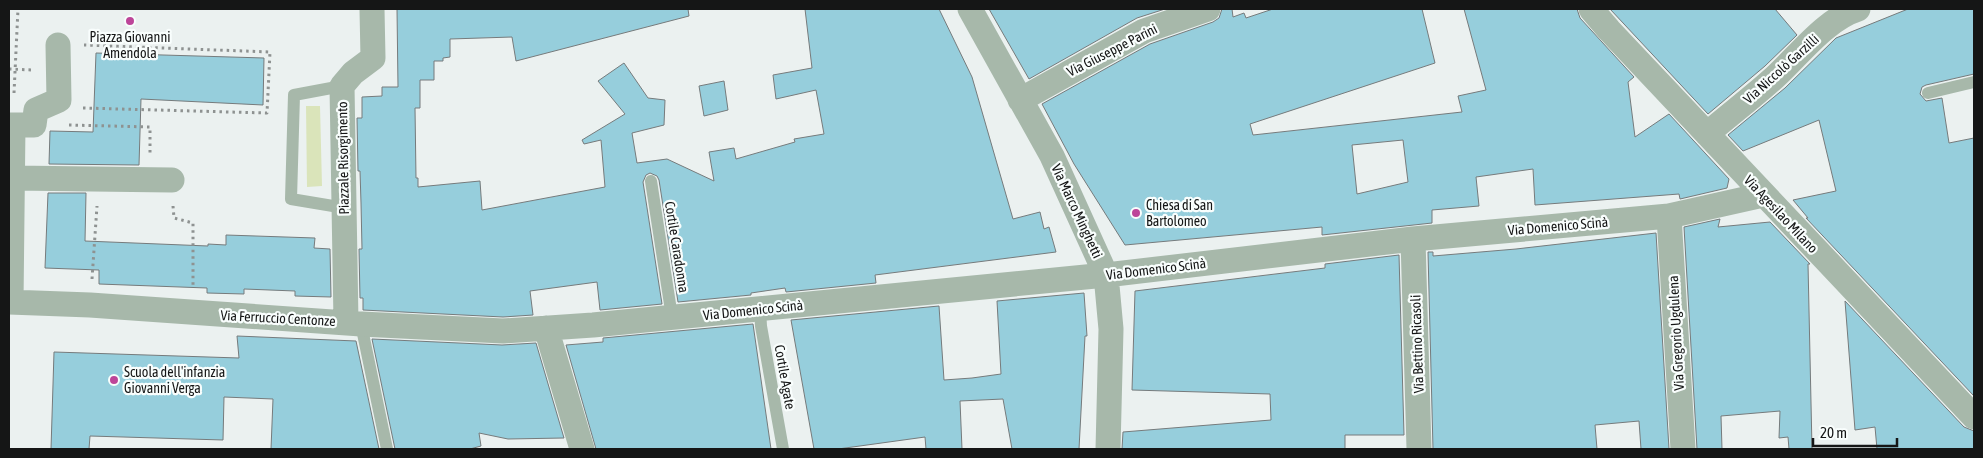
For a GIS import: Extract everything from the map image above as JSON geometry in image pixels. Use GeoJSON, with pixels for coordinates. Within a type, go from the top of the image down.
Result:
{"type":"FeatureCollection","features":[{"type":"Feature","properties":{"kind":"street","name":"Piazzale Risorgimento"},"geometry":{"type":"LineString","coordinates":[[354,323],[345,208],[342,86],[353,73],[373,58],[372,9]]}},
{"type":"Feature","properties":{"kind":"street","name":"Via Marco Minghetti"},"geometry":{"type":"LineString","coordinates":[[970,9],[1052,156],[1106,275],[1111,328],[1108,449]]}},
{"type":"Feature","properties":{"kind":"street","name":"Via Giuseppe Parini"},"geometry":{"type":"LineString","coordinates":[[1020,100],[1144,31],[1208,9]]}},
{"type":"Feature","properties":{"kind":"street","name":"Via Agesilao Milano"},"geometry":{"type":"LineString","coordinates":[[1591,9],[1763,195],[1974,416]]}},
{"type":"Feature","properties":{"kind":"street","name":"Via Niccolò Garzilli"},"geometry":{"type":"LineString","coordinates":[[1706,134],[1774,78],[1820,33],[1845,13],[1858,9]]}},
{"type":"Feature","properties":{"kind":"street"},"geometry":{"type":"LineString","coordinates":[[10,302],[12,188],[19,125],[36,110],[59,100],[58,45]]}},
{"type":"Feature","properties":{"kind":"street"},"geometry":{"type":"LineString","coordinates":[[12,188],[97,179],[160,180]]}},
{"type":"Feature","properties":{"kind":"street","name":"Via Domenico Scinà"},"geometry":{"type":"LineString","coordinates":[[546,328],[1106,275],[1413,239],[1669,216],[1763,195]]}},
{"type":"Feature","properties":{"kind":"street","name":"Via Gregorio Ugdulena"},"geometry":{"type":"LineString","coordinates":[[1669,216],[1683,449]]}},
{"type":"Feature","properties":{"kind":"street","name":"Via Bettino Ricasoli"},"geometry":{"type":"LineString","coordinates":[[1413,239],[1420,449]]}},
{"type":"Feature","properties":{"kind":"street","name":"Via Ferruccio Centonze"},"geometry":{"type":"LineString","coordinates":[[10,302],[90,305],[503,331],[546,328]]}},
{"type":"Feature","properties":{"kind":"street"},"geometry":{"type":"LineString","coordinates":[[546,328],[578,449]]}},
{"type":"Feature","properties":{"kind":"lane"},"geometry":{"type":"LineString","coordinates":[[1928,93],[1974,82]]}},
{"type":"Feature","properties":{"kind":"lane"},"geometry":{"type":"LineString","coordinates":[[342,86],[294,95],[291,199],[345,208]]}},
{"type":"Feature","properties":{"kind":"lane","name":"Cortile Caradonna"},"geometry":{"type":"LineString","coordinates":[[651,181],[672,317]]}},
{"type":"Feature","properties":{"kind":"lane","name":"Cortile Agate"},"geometry":{"type":"LineString","coordinates":[[760,309],[761,326],[783,449]]}},
{"type":"Feature","properties":{"kind":"lane"},"geometry":{"type":"LineString","coordinates":[[354,323],[388,449]]}},
{"type":"Feature","properties":{"kind":"path"},"geometry":{"type":"LineString","coordinates":[[18,9],[15,69],[19,125],[150,127],[160,180]]}},
{"type":"Feature","properties":{"kind":"path"},"geometry":{"type":"LineString","coordinates":[[58,45],[270,52],[267,113],[79,108],[59,100]]}},
{"type":"Feature","properties":{"kind":"path"},"geometry":{"type":"LineString","coordinates":[[9,69],[15,69]]}},
{"type":"Feature","properties":{"kind":"path"},"geometry":{"type":"LineString","coordinates":[[90,305],[97,179]]}},
{"type":"Feature","properties":{"kind":"path"},"geometry":{"type":"LineString","coordinates":[[193,223],[194,266]]}},
{"type":"Feature","properties":{"kind":"green space"},"geometry":{"type":"Polygon","coordinates":[[[306,106],[320,106],[322,186],[307,187],[306,106]]]}},
{"type":"Feature","properties":{"kind":"building"},"geometry":{"type":"Polygon","coordinates":[[[397,9],[688,9],[689,16],[516,61],[512,37],[450,39],[450,57],[443,58],[443,61],[434,61],[434,80],[420,80],[420,108],[415,108],[416,178],[418,178],[418,187],[480,181],[482,210],[605,187],[601,140],[584,144],[582,140],[625,114],[598,81],[624,63],[648,98],[665,100],[664,125],[632,133],[637,163],[667,159],[714,181],[709,152],[734,148],[736,159],[795,142],[794,139],[824,134],[816,90],[776,99],[773,75],[812,68],[805,9],[939,9],[972,77],[1013,219],[1040,212],[1044,229],[1049,227],[1056,252],[875,275],[876,283],[786,292],[785,288],[751,293],[751,295],[678,302],[659,180],[657,176],[650,173],[646,175],[643,182],[662,304],[600,310],[597,282],[530,291],[533,315],[503,317],[363,310],[363,298],[360,298],[359,249],[362,249],[357,118],[362,118],[362,97],[382,96],[382,87],[398,87],[397,9]]]}},
{"type":"Feature","properties":{"kind":"building"},"geometry":{"type":"Polygon","coordinates":[[[989,9],[1165,9],[1137,18],[1029,79],[989,9]]]}},
{"type":"Feature","properties":{"kind":"building"},"geometry":{"type":"Polygon","coordinates":[[[1222,9],[1232,9],[1233,17],[1244,13],[1246,18],[1273,9],[1422,9],[1435,63],[1250,124],[1253,135],[1462,112],[1458,96],[1486,90],[1464,9],[1577,9],[1580,18],[1634,77],[1628,82],[1635,137],[1669,114],[1729,179],[1727,188],[1680,199],[1679,194],[1535,205],[1533,169],[1476,177],[1479,206],[1432,210],[1432,223],[1322,235],[1322,227],[1125,245],[1074,164],[1042,104],[1150,44],[1213,22],[1219,18],[1222,9]],[[1403,140],[1352,145],[1357,194],[1408,182],[1403,140]]]}},
{"type":"Feature","properties":{"kind":"building"},"geometry":{"type":"Polygon","coordinates":[[[1610,9],[1775,9],[1797,35],[1765,66],[1708,114],[1610,9]]]}},
{"type":"Feature","properties":{"kind":"building"},"geometry":{"type":"Polygon","coordinates":[[[1908,9],[1974,9],[1974,74],[1926,85],[1922,87],[1920,94],[1926,101],[1942,98],[1949,143],[1974,138],[1974,396],[1806,218],[1808,218],[1793,200],[1836,191],[1819,120],[1743,151],[1728,135],[1785,88],[1836,38],[1908,9]]]}},
{"type":"Feature","properties":{"kind":"building"},"geometry":{"type":"Polygon","coordinates":[[[96,53],[264,58],[263,105],[141,99],[139,165],[49,164],[50,131],[93,132],[96,53]]]}},
{"type":"Feature","properties":{"kind":"building"},"geometry":{"type":"Polygon","coordinates":[[[724,81],[728,110],[704,116],[699,86],[724,81]]]}},
{"type":"Feature","properties":{"kind":"building"},"geometry":{"type":"Polygon","coordinates":[[[48,193],[86,193],[85,241],[208,246],[208,244],[226,245],[226,235],[315,238],[314,248],[330,249],[331,297],[295,296],[295,291],[244,289],[244,294],[207,293],[207,288],[99,284],[99,270],[45,268],[48,193]]]}},
{"type":"Feature","properties":{"kind":"building"},"geometry":{"type":"Polygon","coordinates":[[[1720,219],[1718,227],[1770,222],[1810,264],[1808,264],[1812,449],[1789,449],[1788,437],[1779,438],[1780,411],[1721,416],[1722,449],[1697,449],[1684,227],[1720,219]]]}},
{"type":"Feature","properties":{"kind":"building"},"geometry":{"type":"Polygon","coordinates":[[[1656,233],[1669,449],[1641,449],[1639,421],[1595,425],[1597,449],[1433,449],[1428,252],[1433,252],[1433,256],[1516,249],[1656,233]]]}},
{"type":"Feature","properties":{"kind":"building"},"geometry":{"type":"Polygon","coordinates":[[[1399,255],[1404,435],[1345,435],[1345,449],[1122,449],[1123,432],[1271,420],[1270,394],[1132,390],[1135,291],[1325,268],[1325,264],[1399,255]]]}},
{"type":"Feature","properties":{"kind":"building"},"geometry":{"type":"Polygon","coordinates":[[[1084,293],[1087,336],[1085,336],[1079,449],[1012,449],[1003,399],[960,401],[962,449],[926,449],[925,437],[838,449],[814,449],[791,320],[939,306],[944,380],[972,378],[1001,374],[997,301],[1084,293]]]}},
{"type":"Feature","properties":{"kind":"building"},"geometry":{"type":"Polygon","coordinates":[[[1845,301],[1964,427],[1974,431],[1974,449],[1877,449],[1875,427],[1855,430],[1845,301]]]}},
{"type":"Feature","properties":{"kind":"building"},"geometry":{"type":"Polygon","coordinates":[[[753,324],[771,449],[596,449],[566,345],[603,342],[603,338],[753,324]]]}},
{"type":"Feature","properties":{"kind":"building"},"geometry":{"type":"Polygon","coordinates":[[[237,336],[356,341],[379,449],[271,449],[273,399],[224,397],[223,440],[90,436],[89,449],[51,449],[54,352],[239,358],[237,336]]]}},
{"type":"Feature","properties":{"kind":"building"},"geometry":{"type":"Polygon","coordinates":[[[372,339],[502,345],[536,343],[564,438],[508,439],[479,433],[481,446],[470,449],[395,449],[372,339]]]}},
{"type":"Feature","properties":{"kind":"place","name":"Piazza Giovanni Amendola"},"geometry":{"type":"Point","coordinates":[130,21]}},
{"type":"Feature","properties":{"kind":"place","name":"Chiesa di San Bartolomeo"},"geometry":{"type":"Point","coordinates":[1136,213]}},
{"type":"Feature","properties":{"kind":"place","name":"Scuola dell'infanzia Giovanni Verga"},"geometry":{"type":"Point","coordinates":[114,380]}}]}
